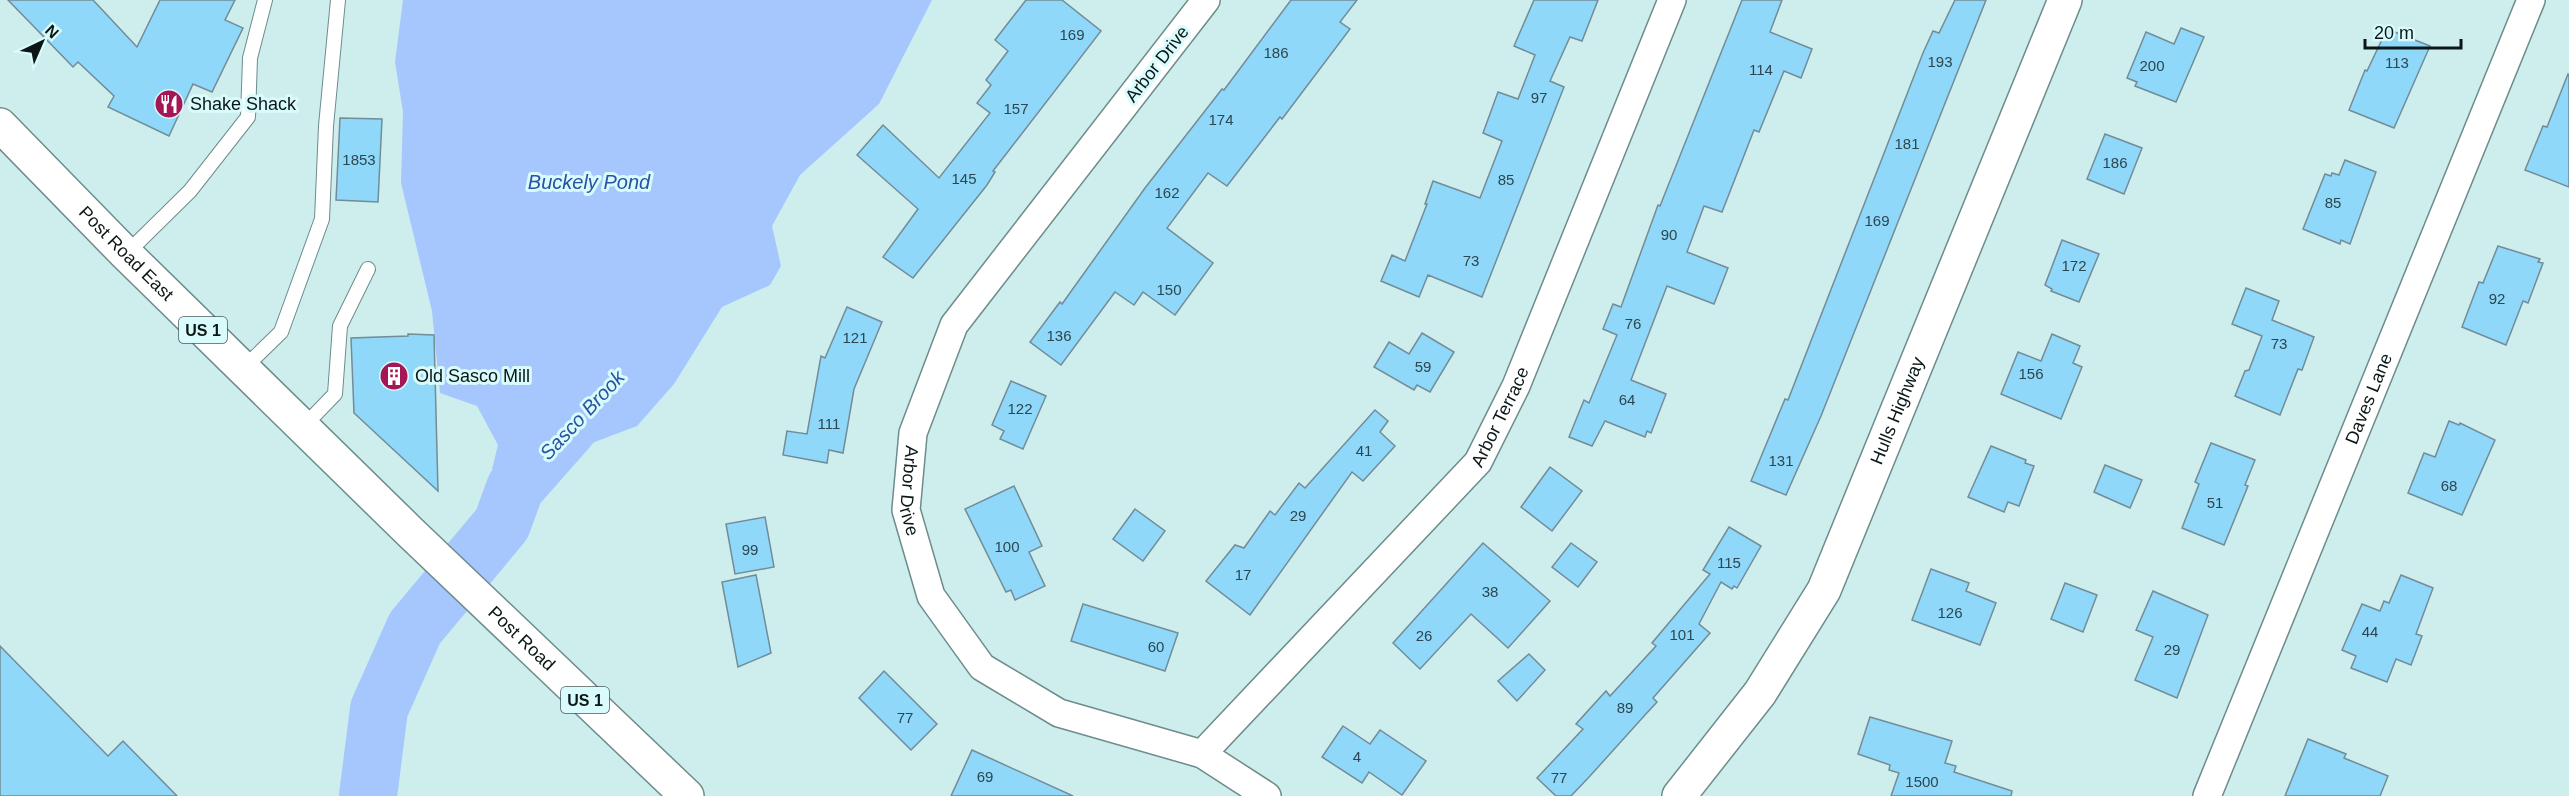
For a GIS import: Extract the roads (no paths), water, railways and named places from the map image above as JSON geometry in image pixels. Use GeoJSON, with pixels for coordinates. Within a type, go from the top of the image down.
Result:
{"type":"FeatureCollection","features":[{"type":"Feature","properties":{"kind":"main road","name":"Hulls Highway"},"geometry":{"type":"LineString","coordinates":[[1679,796],[1760,693],[1824,590],[2065,0]]}},
{"type":"Feature","properties":{"kind":"main road","name":"Post Road East"},"geometry":{"type":"LineString","coordinates":[[0,125],[126,254],[410,532]]}},
{"type":"Feature","properties":{"kind":"main road","name":"Post Road"},"geometry":{"type":"LineString","coordinates":[[410,532],[673,791]]}},
{"type":"Feature","properties":{"kind":"street","name":"Arbor Drive"},"geometry":{"type":"LineString","coordinates":[[1206,0],[954,325],[913,433],[906,510],[931,596],[982,667],[1059,713],[1202,754],[1267,796]]}},
{"type":"Feature","properties":{"kind":"street","name":"Arbor Terrace"},"geometry":{"type":"LineString","coordinates":[[1202,754],[1478,462],[1516,386],[1672,0]]}},
{"type":"Feature","properties":{"kind":"street","name":"Daves Lane"},"geometry":{"type":"LineString","coordinates":[[2207,796],[2531,0]]}},
{"type":"Feature","properties":{"kind":"lane"},"geometry":{"type":"LineString","coordinates":[[126,254],[190,191],[248,117],[250,58],[266,0]]}},
{"type":"Feature","properties":{"kind":"lane"},"geometry":{"type":"LineString","coordinates":[[243,369],[280,332],[322,219],[326,126],[338,0]]}},
{"type":"Feature","properties":{"kind":"lane"},"geometry":{"type":"LineString","coordinates":[[303,427],[335,394],[340,326],[368,269]]}},
{"type":"Feature","properties":{"kind":"water","name":"Buckely Pond"},"geometry":{"type":"Polygon","coordinates":[[[403,0],[932,0],[879,104],[800,175],[772,226],[781,266],[770,285],[722,307],[674,384],[637,426],[592,443],[533,486],[515,488],[492,469],[498,445],[477,406],[440,393],[432,311],[401,183],[403,112],[395,62],[403,0]]]}},
{"type":"Feature","properties":{"kind":"waterway","name":"Sasco Brook"},"geometry":{"type":"LineString","coordinates":[[368,796],[379,709],[415,628],[502,524],[515,488],[568,428]]}},
{"type":"Feature","properties":{"kind":"place","name":"Shake Shack"},"geometry":{"type":"Point","coordinates":[169,104]}},
{"type":"Feature","properties":{"kind":"place","name":"Old Sasco Mill"},"geometry":{"type":"Point","coordinates":[394,376]}}]}
